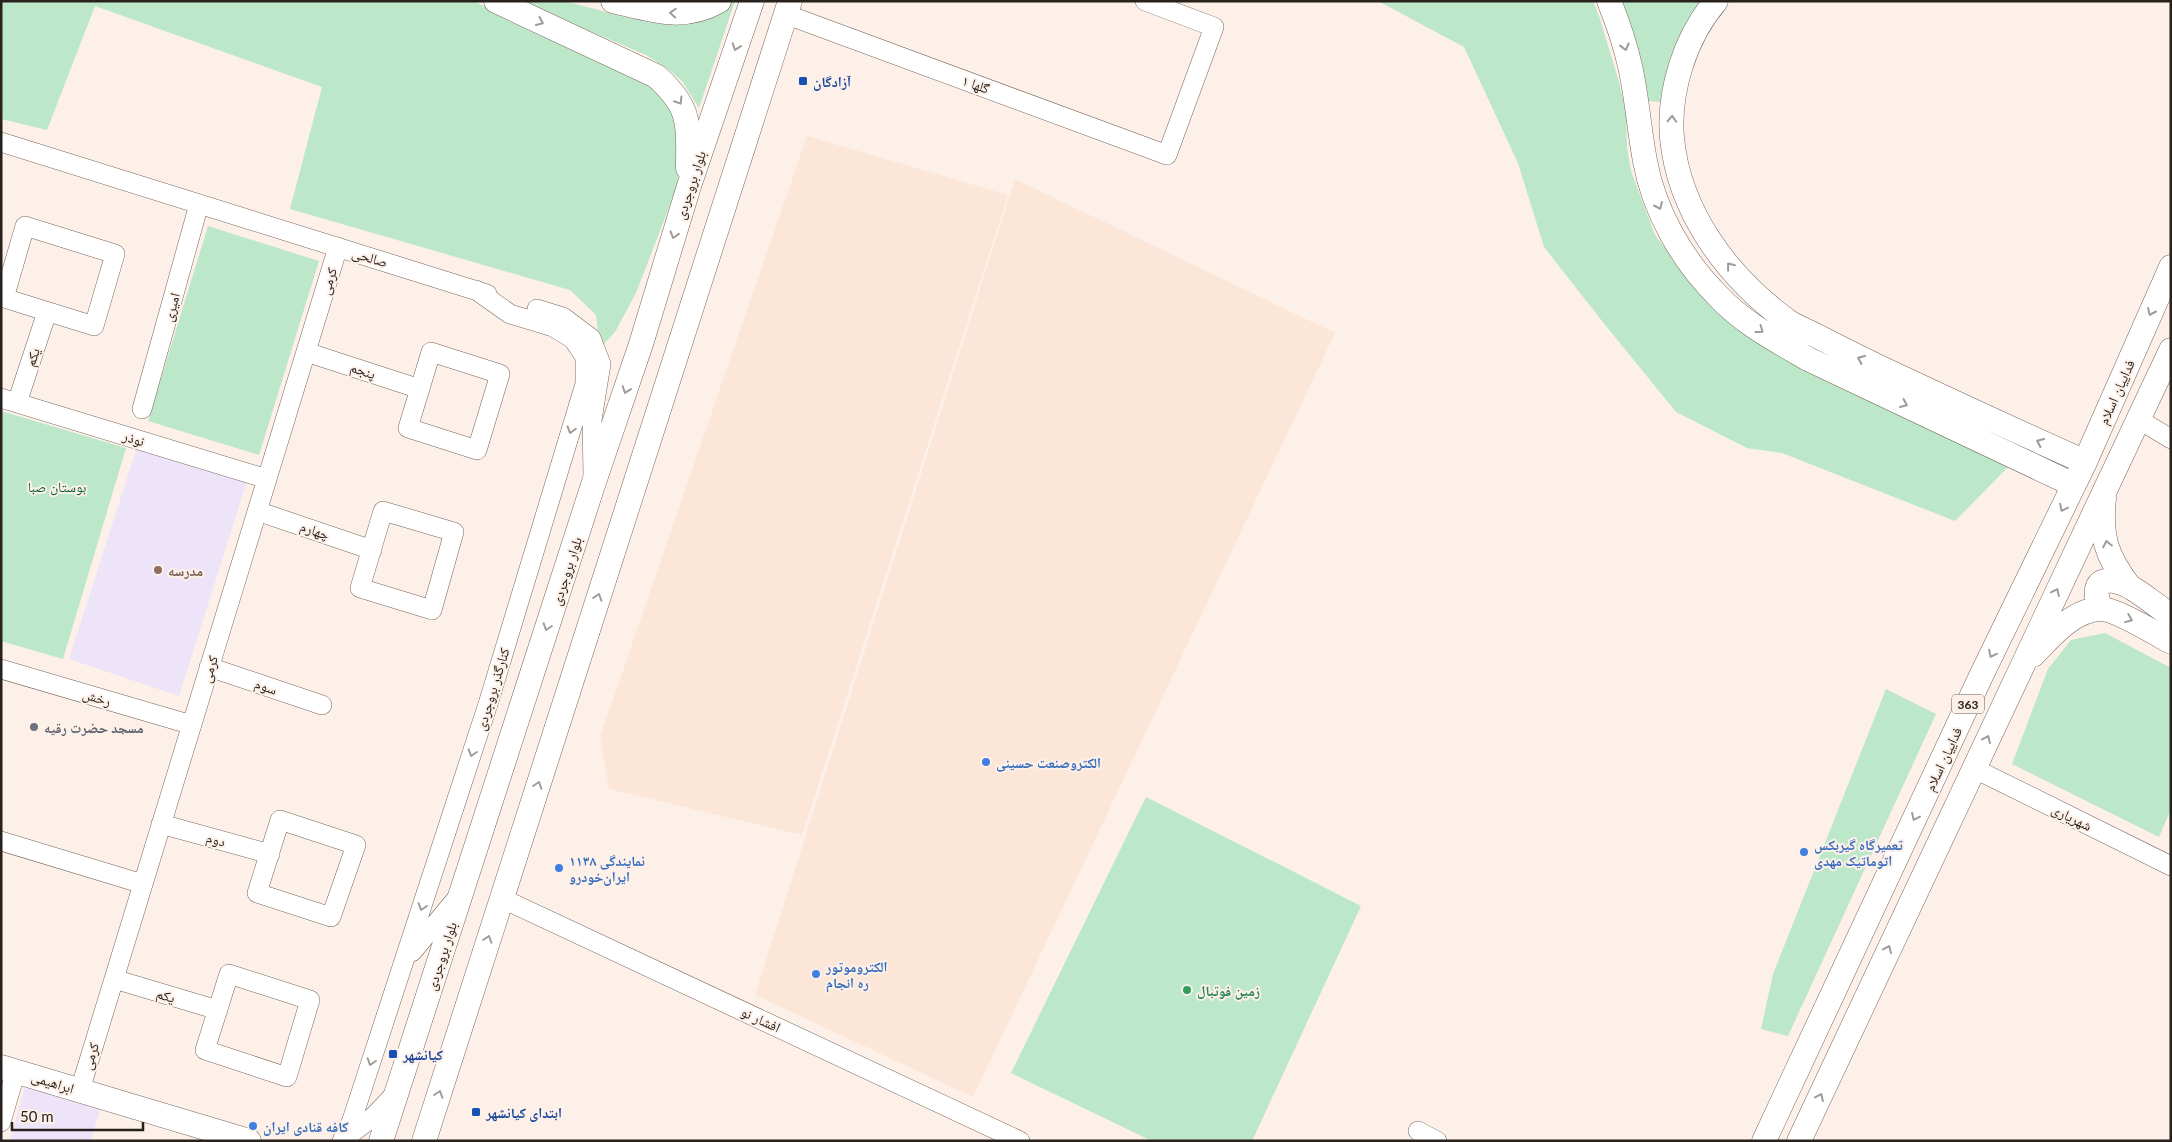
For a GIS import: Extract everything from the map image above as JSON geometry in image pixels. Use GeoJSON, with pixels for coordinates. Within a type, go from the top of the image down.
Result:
{"type":"FeatureCollection","features":[{"type":"Feature","properties":{"kind":"main road"},"geometry":{"type":"LineString","coordinates":[[496,1],[639,66],[670,87],[682,103],[688,120],[689,186]]}},
{"type":"Feature","properties":{"kind":"main road"},"geometry":{"type":"LineString","coordinates":[[613,1],[665,13],[687,14],[706,9],[719,1]]}},
{"type":"Feature","properties":{"kind":"main road","name":"بلوار بروجردی"},"geometry":{"type":"LineString","coordinates":[[381,1141],[593,485],[641,344],[689,186],[752,1]]}},
{"type":"Feature","properties":{"kind":"main road"},"geometry":{"type":"LineString","coordinates":[[1609,1],[1623,36],[1631,68],[1645,162],[1657,204],[1678,245],[1695,271],[1718,297],[1772,338],[1808,359],[2074,485]]}},
{"type":"Feature","properties":{"kind":"main road"},"geometry":{"type":"LineString","coordinates":[[1716,1],[1700,25],[1684,59],[1674,96],[1671,126],[1679,173],[1703,232],[1739,278],[1786,320],[1857,356],[2085,462]]}},
{"type":"Feature","properties":{"kind":"main road"},"geometry":{"type":"LineString","coordinates":[[424,1141],[788,7]]}},
{"type":"Feature","properties":{"kind":"main road","name":"فداییان اسلام"},"geometry":{"type":"LineString","coordinates":[[1764,1141],[1981,676],[2085,462],[2171,267]]}},
{"type":"Feature","properties":{"kind":"main road","name":"363"},"geometry":{"type":"LineString","coordinates":[[1799,1141],[1972,768],[2171,350]]}},
{"type":"Feature","properties":{"kind":"main road"},"geometry":{"type":"LineString","coordinates":[[2105,488],[2102,516],[2106,547],[2113,566],[2129,586]]}},
{"type":"Feature","properties":{"kind":"main road"},"geometry":{"type":"LineString","coordinates":[[2102,609],[2095,594],[2098,586],[2103,582],[2113,580],[2129,586],[2171,615]]}},
{"type":"Feature","properties":{"kind":"main road"},"geometry":{"type":"LineString","coordinates":[[2018,672],[2050,637],[2080,614],[2102,609],[2137,622],[2171,642]]}},
{"type":"Feature","properties":{"kind":"main road","name":"ابراهیمی"},"geometry":{"type":"LineString","coordinates":[[8,1069],[249,1141]]}},
{"type":"Feature","properties":{"kind":"street","name":"گلها ۱"},"geometry":{"type":"LineString","coordinates":[[788,7],[1167,155],[1214,27],[1145,1]]}},
{"type":"Feature","properties":{"kind":"street","name":"صالحی"},"geometry":{"type":"LineString","coordinates":[[1,142],[563,317],[591,338],[601,364],[592,420],[593,485]]}},
{"type":"Feature","properties":{"kind":"street","name":"امیری"},"geometry":{"type":"LineString","coordinates":[[142,409],[200,204]]}},
{"type":"Feature","properties":{"kind":"street"},"geometry":{"type":"LineString","coordinates":[[26,226],[115,254],[94,326],[47,312],[4,298],[26,226]]}},
{"type":"Feature","properties":{"kind":"street","name":"کرمی"},"geometry":{"type":"LineString","coordinates":[[80,1090],[338,247]]}},
{"type":"Feature","properties":{"kind":"street","name":"کنارگذر بروجردی"},"geometry":{"type":"LineString","coordinates":[[342,1141],[352,1120],[488,704],[585,384],[585,357],[573,340],[553,327],[510,314],[476,290]]}},
{"type":"Feature","properties":{"kind":"street","name":"یکم"},"geometry":{"type":"LineString","coordinates":[[9,401],[47,312]]}},
{"type":"Feature","properties":{"kind":"street","name":"پنجم"},"geometry":{"type":"LineString","coordinates":[[306,352],[420,389]]}},
{"type":"Feature","properties":{"kind":"street"},"geometry":{"type":"LineString","coordinates":[[431,352],[500,374],[477,450],[408,428],[420,389],[431,352]]}},
{"type":"Feature","properties":{"kind":"street","name":"نوذر"},"geometry":{"type":"LineString","coordinates":[[9,401],[267,479]]}},
{"type":"Feature","properties":{"kind":"street"},"geometry":{"type":"LineString","coordinates":[[2138,419],[2171,439]]}},
{"type":"Feature","properties":{"kind":"street","name":"چهارم"},"geometry":{"type":"LineString","coordinates":[[258,511],[372,550]]}},
{"type":"Feature","properties":{"kind":"street"},"geometry":{"type":"LineString","coordinates":[[383,511],[454,532],[432,610],[360,588],[372,550],[383,511]]}},
{"type":"Feature","properties":{"kind":"street","name":"سوم"},"geometry":{"type":"LineString","coordinates":[[210,667],[322,705]]}},
{"type":"Feature","properties":{"kind":"street","name":"رخش"},"geometry":{"type":"LineString","coordinates":[[1,670],[192,725]]}},
{"type":"Feature","properties":{"kind":"street","name":"شهریاری"},"geometry":{"type":"LineString","coordinates":[[1972,768],[2171,866]]}},
{"type":"Feature","properties":{"kind":"street"},"geometry":{"type":"LineString","coordinates":[[280,820],[356,845],[331,917],[256,893],[270,854],[280,820]]}},
{"type":"Feature","properties":{"kind":"street","name":"دوم"},"geometry":{"type":"LineString","coordinates":[[162,824],[270,854]]}},
{"type":"Feature","properties":{"kind":"street"},"geometry":{"type":"LineString","coordinates":[[1,841],[143,884]]}},
{"type":"Feature","properties":{"kind":"street"},"geometry":{"type":"LineString","coordinates":[[404,961],[462,891]]}},
{"type":"Feature","properties":{"kind":"street","name":"افشار نو"},"geometry":{"type":"LineString","coordinates":[[501,898],[1020,1141]]}},
{"type":"Feature","properties":{"kind":"street"},"geometry":{"type":"LineString","coordinates":[[229,974],[310,1000],[288,1077],[205,1050],[218,1010],[229,974]]}},
{"type":"Feature","properties":{"kind":"street","name":"یکم"},"geometry":{"type":"LineString","coordinates":[[114,979],[218,1010]]}},
{"type":"Feature","properties":{"kind":"street"},"geometry":{"type":"LineString","coordinates":[[1,1122],[8,1069]]}},
{"type":"Feature","properties":{"kind":"street"},"geometry":{"type":"LineString","coordinates":[[342,1141],[374,1116],[397,1092]]}},
{"type":"Feature","properties":{"kind":"street"},"geometry":{"type":"LineString","coordinates":[[1418,1131],[1437,1141]]}},
{"type":"Feature","properties":{"kind":"shaded area"},"geometry":{"type":"Polygon","coordinates":[[[807,136],[1008,195],[802,835],[609,789],[600,737],[807,136]]]}},
{"type":"Feature","properties":{"kind":"shaded area"},"geometry":{"type":"Polygon","coordinates":[[[1015,179],[1335,333],[973,1097],[755,995],[1015,179]]]}},
{"type":"Feature","properties":{"kind":"shaded area","name":"مدرسه"},"geometry":{"type":"Polygon","coordinates":[[[137,447],[247,481],[179,696],[69,659],[137,447]]]}},
{"type":"Feature","properties":{"kind":"shaded area"},"geometry":{"type":"Polygon","coordinates":[[[25,1087],[100,1109],[91,1141],[10,1141],[25,1087]]]}},
{"type":"Feature","properties":{"kind":"green space"},"geometry":{"type":"Polygon","coordinates":[[[1,1],[473,1],[643,77],[676,111],[684,151],[675,192],[636,293],[615,332],[600,348],[596,315],[570,290],[290,209],[322,87],[95,6],[47,130],[1,119],[1,1]]]}},
{"type":"Feature","properties":{"kind":"green space"},"geometry":{"type":"Polygon","coordinates":[[[519,1],[566,2],[620,16],[659,24],[678,25],[696,23],[713,17],[730,1],[735,1],[699,108],[682,81],[668,69],[646,55],[519,1]]]}},
{"type":"Feature","properties":{"kind":"green space"},"geometry":{"type":"Polygon","coordinates":[[[1378,1],[1593,1],[1626,110],[1627,148],[1631,171],[1655,235],[1699,292],[2012,463],[1955,521],[1782,453],[1747,448],[1676,412],[1544,247],[1518,163],[1464,47],[1378,1]]]}},
{"type":"Feature","properties":{"kind":"green space"},"geometry":{"type":"Polygon","coordinates":[[[1621,1],[1703,1],[1661,102],[1647,101],[1621,1]]]}},
{"type":"Feature","properties":{"kind":"green space"},"geometry":{"type":"Polygon","coordinates":[[[208,226],[319,261],[259,455],[148,421],[208,226]]]}},
{"type":"Feature","properties":{"kind":"green space","name":"بوستان صبا"},"geometry":{"type":"Polygon","coordinates":[[[1,411],[126,448],[63,659],[1,641],[1,411]]]}},
{"type":"Feature","properties":{"kind":"green space"},"geometry":{"type":"Polygon","coordinates":[[[2105,633],[2171,668],[2171,809],[2159,837],[2012,764],[2048,669],[2071,640],[2105,633]]]}},
{"type":"Feature","properties":{"kind":"green space"},"geometry":{"type":"Polygon","coordinates":[[[1886,689],[1936,714],[1788,1036],[1761,1029],[1773,974],[1886,689]]]}},
{"type":"Feature","properties":{"kind":"green space","name":"زمین فوتبال"},"geometry":{"type":"Polygon","coordinates":[[[1146,797],[1361,906],[1252,1141],[1152,1141],[1011,1073],[1146,797]]]}},
{"type":"Feature","properties":{"kind":"place","name":"آزادگان"},"geometry":{"type":"Point","coordinates":[803,81]}},
{"type":"Feature","properties":{"kind":"place","name":"مدرسه"},"geometry":{"type":"Point","coordinates":[158,570]}},
{"type":"Feature","properties":{"kind":"place","name":"مسجد حضرت رقیه"},"geometry":{"type":"Point","coordinates":[34,727]}},
{"type":"Feature","properties":{"kind":"place","name":"الکتروصنعت حسینی"},"geometry":{"type":"Point","coordinates":[986,762]}},
{"type":"Feature","properties":{"kind":"place","name":"تعمیرگاه گیربکس اتوماتیک مهدی"},"geometry":{"type":"Point","coordinates":[1804,852]}},
{"type":"Feature","properties":{"kind":"place","name":"نمایندگی ۱۱۳۸ ایران‌خودرو"},"geometry":{"type":"Point","coordinates":[559,868]}},
{"type":"Feature","properties":{"kind":"place","name":"الکتروموتور ره انجام"},"geometry":{"type":"Point","coordinates":[816,974]}},
{"type":"Feature","properties":{"kind":"place","name":"زمین فوتبال"},"geometry":{"type":"Point","coordinates":[1187,990]}},
{"type":"Feature","properties":{"kind":"place","name":"کیانشهر"},"geometry":{"type":"Point","coordinates":[393,1054]}},
{"type":"Feature","properties":{"kind":"place","name":"ابتدای کیانشهر"},"geometry":{"type":"Point","coordinates":[476,1112]}},
{"type":"Feature","properties":{"kind":"place","name":"کافه قنادی ایران"},"geometry":{"type":"Point","coordinates":[253,1126]}}]}
